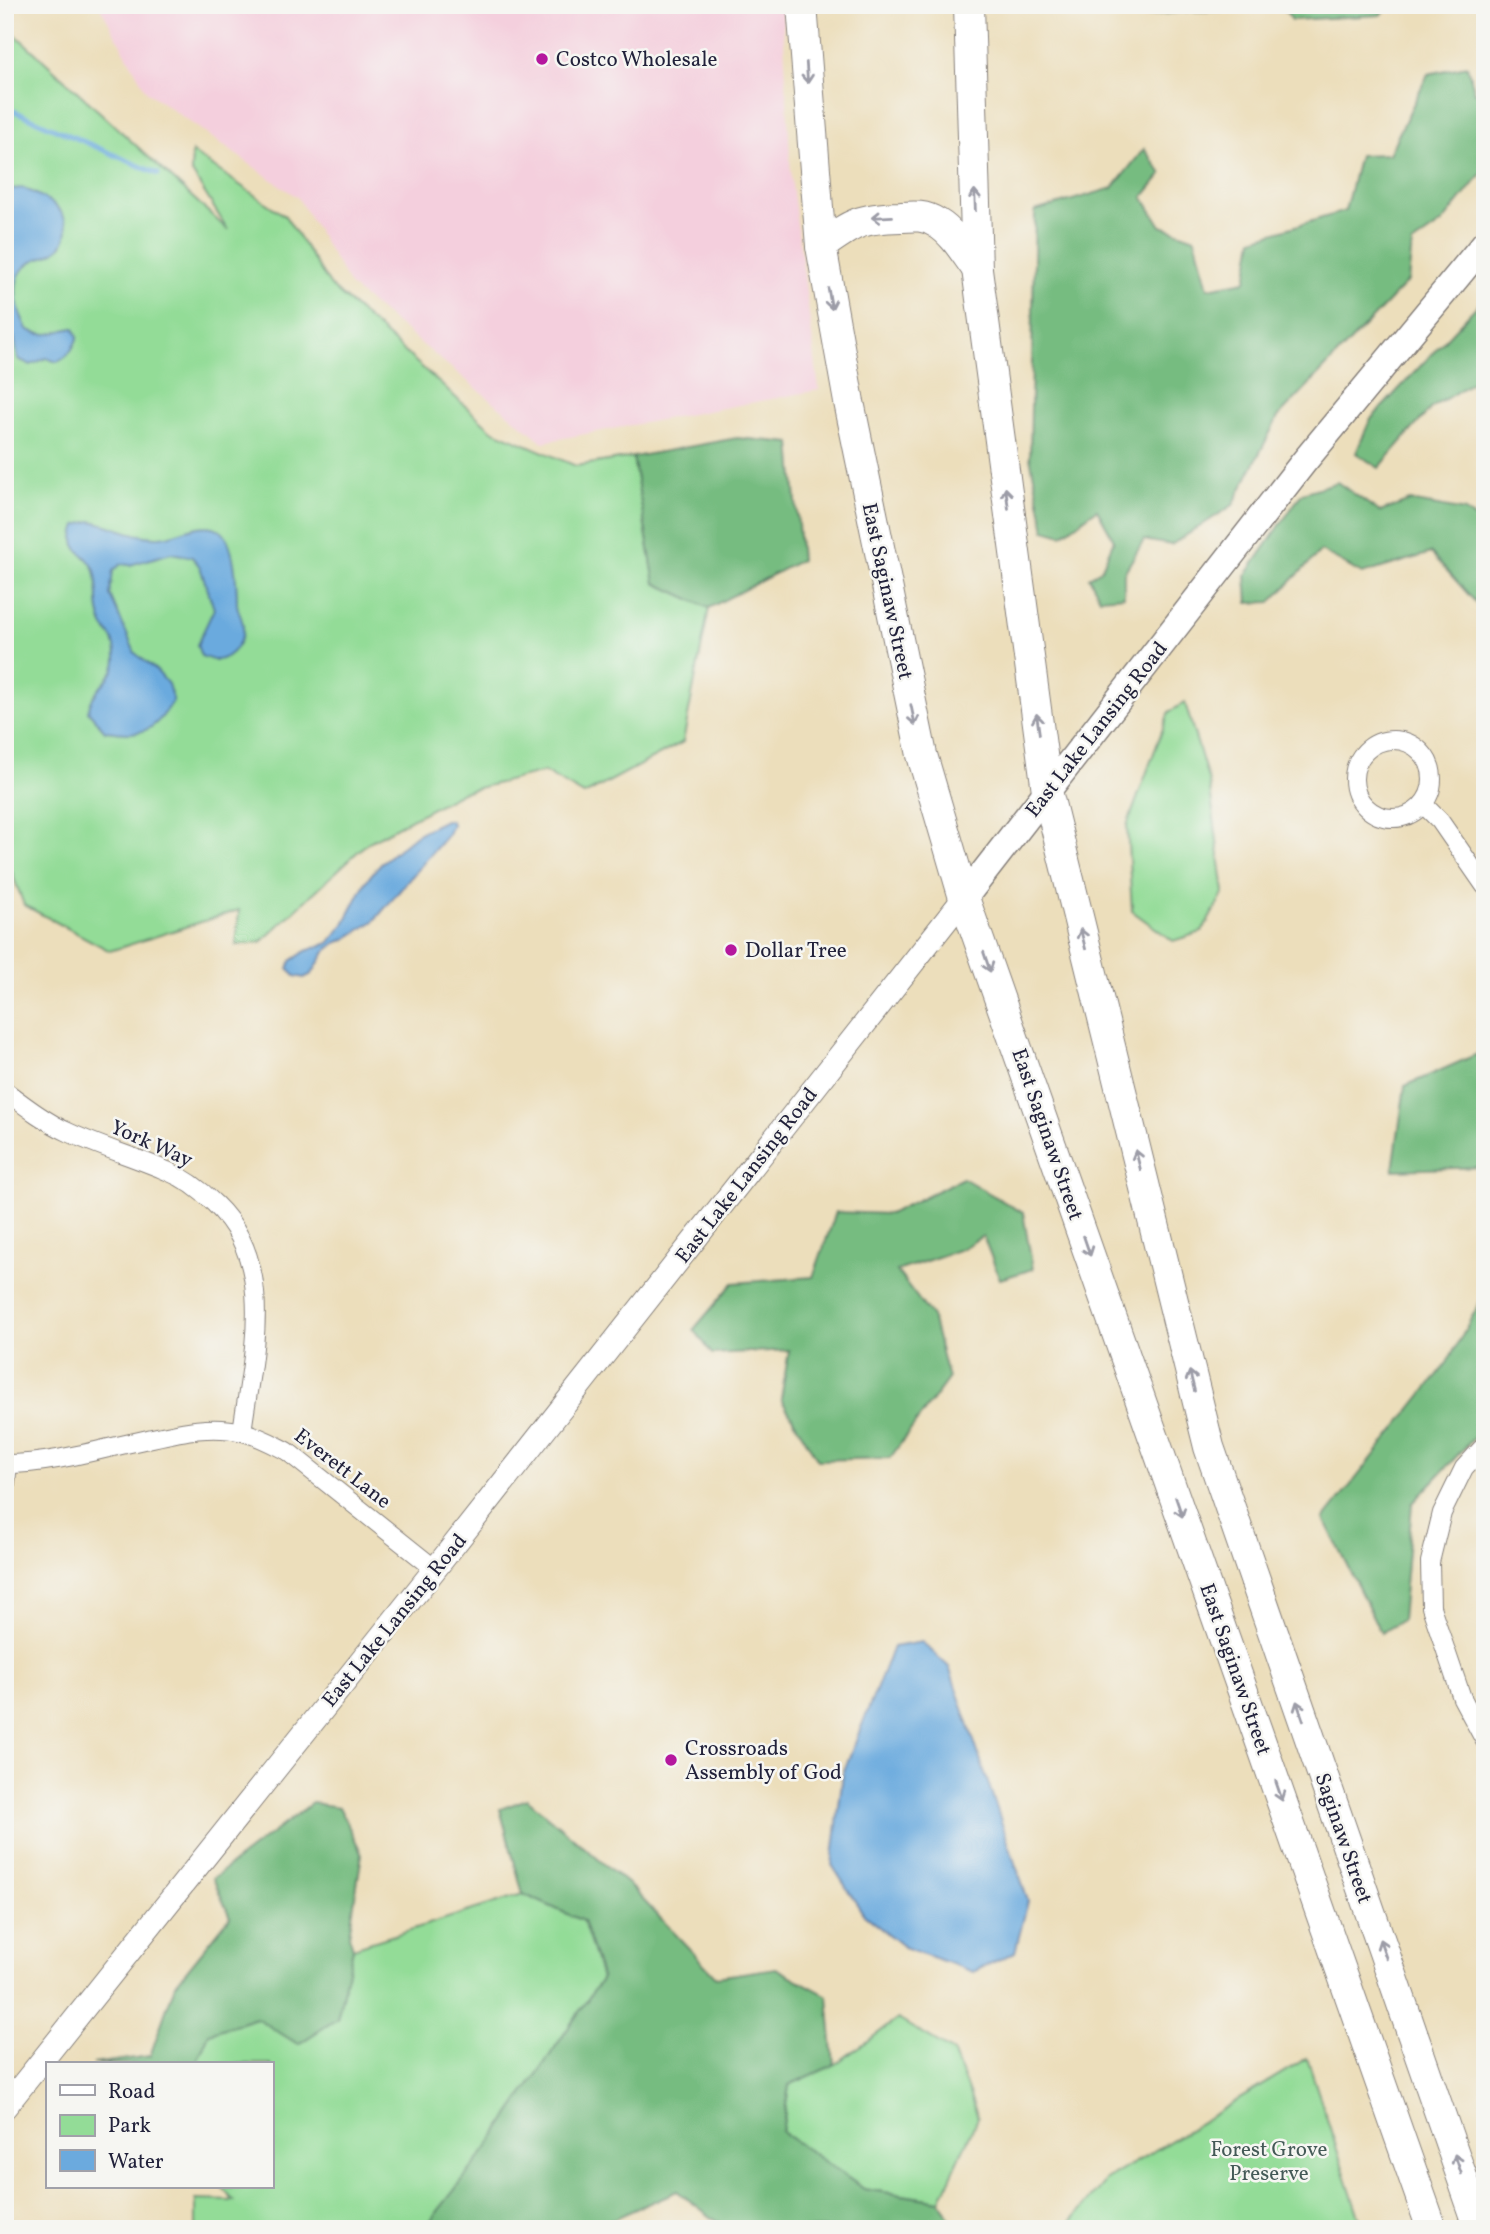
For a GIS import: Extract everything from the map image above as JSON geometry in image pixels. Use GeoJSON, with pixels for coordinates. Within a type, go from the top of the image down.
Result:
{"type":"FeatureCollection","features":[{"type":"Feature","properties":{"kind":"main road","name":"East Saginaw Street"},"geometry":{"type":"LineString","coordinates":[[802,5],[821,246],[849,402],[922,755],[964,898],[1432,2229]]}},
{"type":"Feature","properties":{"kind":"main road"},"geometry":{"type":"LineString","coordinates":[[969,5],[977,268],[1047,792],[1209,1447],[1192,1455],[1180,1455],[1158,1447]]}},
{"type":"Feature","properties":{"kind":"main road"},"geometry":{"type":"LineString","coordinates":[[821,246],[854,223],[872,217],[922,216],[939,223],[953,236],[977,268]]}},
{"type":"Feature","properties":{"kind":"main road","name":"East Lake Lansing Road"},"geometry":{"type":"LineString","coordinates":[[964,898],[1303,463],[1485,243]]}},
{"type":"Feature","properties":{"kind":"main road","name":"Saginaw Street"},"geometry":{"type":"LineString","coordinates":[[1209,1447],[1480,2229]]}},
{"type":"Feature","properties":{"kind":"street"},"geometry":{"type":"LineString","coordinates":[[1390,740],[1415,747],[1430,767],[1432,780],[1430,793],[1423,804],[1402,818],[1377,815],[1366,808],[1355,786],[1354,774],[1358,761],[1366,751],[1390,740]]}},
{"type":"Feature","properties":{"kind":"street"},"geometry":{"type":"LineString","coordinates":[[1423,804],[1440,821],[1485,886]]}},
{"type":"Feature","properties":{"kind":"street","name":"East Lake Lansing Road"},"geometry":{"type":"LineString","coordinates":[[5,2107],[435,1569],[964,898]]}},
{"type":"Feature","properties":{"kind":"street","name":"York Way"},"geometry":{"type":"LineString","coordinates":[[5,1091],[67,1131],[172,1172],[204,1192],[225,1213],[239,1234],[250,1259],[256,1287],[257,1317],[242,1432]]}},
{"type":"Feature","properties":{"kind":"street","name":"Everett Lane"},"geometry":{"type":"LineString","coordinates":[[6,1464],[49,1460],[187,1430],[219,1429],[242,1432],[264,1439],[287,1451],[435,1569]]}},
{"type":"Feature","properties":{"kind":"street"},"geometry":{"type":"LineString","coordinates":[[1485,1446],[1464,1468],[1442,1513],[1430,1562],[1431,1607],[1462,1698],[1485,1741]]}},
{"type":"Feature","properties":{"kind":"street"},"geometry":{"type":"LineString","coordinates":[[5,1492],[6,1464]]}},
{"type":"Feature","properties":{"kind":"shaded area"},"geometry":{"type":"Polygon","coordinates":[[[99,5],[782,5],[791,177],[819,390],[543,442],[351,287],[298,198],[147,92],[99,5]]]}},
{"type":"Feature","properties":{"kind":"green space"},"geometry":{"type":"Polygon","coordinates":[[[1129,5],[1237,5],[1232,11],[1190,11],[1134,17],[1129,5]]]}},
{"type":"Feature","properties":{"kind":"green space"},"geometry":{"type":"Polygon","coordinates":[[[1281,5],[1391,5],[1380,15],[1292,20],[1281,5]]]}},
{"type":"Feature","properties":{"kind":"green space"},"geometry":{"type":"Polygon","coordinates":[[[5,25],[228,230],[191,171],[192,152],[285,216],[331,286],[492,430],[576,466],[633,457],[655,583],[709,608],[683,742],[584,795],[544,772],[462,792],[367,843],[261,942],[236,945],[239,910],[110,951],[24,905],[5,854],[5,25]]]}},
{"type":"Feature","properties":{"kind":"green space"},"geometry":{"type":"Polygon","coordinates":[[[1467,66],[1475,93],[1485,90],[1485,169],[1442,223],[1412,244],[1408,281],[1278,417],[1233,505],[1171,545],[1144,540],[1124,573],[1124,596],[1100,598],[1089,577],[1101,570],[1114,540],[1097,509],[1062,535],[1045,530],[1030,457],[1035,211],[1113,188],[1144,149],[1162,174],[1143,197],[1161,226],[1195,238],[1208,288],[1246,281],[1253,239],[1345,211],[1359,155],[1389,154],[1428,74],[1467,66]]]}},
{"type":"Feature","properties":{"kind":"green space"},"geometry":{"type":"Polygon","coordinates":[[[1485,297],[1485,374],[1431,408],[1379,468],[1356,453],[1370,420],[1485,297]]]}},
{"type":"Feature","properties":{"kind":"green space"},"geometry":{"type":"Polygon","coordinates":[[[737,438],[791,443],[801,560],[709,608],[655,583],[633,457],[737,438]]]}},
{"type":"Feature","properties":{"kind":"green space"},"geometry":{"type":"Polygon","coordinates":[[[1337,482],[1380,512],[1410,501],[1465,511],[1485,526],[1485,610],[1431,553],[1362,574],[1321,551],[1271,602],[1248,603],[1246,575],[1302,493],[1337,482]]]}},
{"type":"Feature","properties":{"kind":"green space"},"geometry":{"type":"Polygon","coordinates":[[[1185,703],[1209,782],[1224,892],[1202,932],[1173,941],[1132,911],[1127,826],[1169,712],[1185,703]]]}},
{"type":"Feature","properties":{"kind":"green space"},"geometry":{"type":"Polygon","coordinates":[[[1484,1051],[1485,1167],[1393,1170],[1405,1086],[1484,1051]]]}},
{"type":"Feature","properties":{"kind":"green space"},"geometry":{"type":"Polygon","coordinates":[[[963,1178],[1023,1213],[1033,1269],[1000,1279],[983,1236],[961,1249],[897,1271],[932,1317],[948,1379],[890,1458],[818,1460],[781,1399],[789,1350],[712,1354],[694,1329],[733,1283],[813,1277],[836,1212],[889,1214],[963,1178]]]}},
{"type":"Feature","properties":{"kind":"green space"},"geometry":{"type":"Polygon","coordinates":[[[1485,1293],[1485,1426],[1412,1504],[1402,1620],[1381,1633],[1324,1519],[1447,1363],[1485,1293]]]}},
{"type":"Feature","properties":{"kind":"green space"},"geometry":{"type":"Polygon","coordinates":[[[527,1799],[629,1885],[716,1977],[776,1968],[828,1996],[834,2065],[789,2085],[782,2132],[864,2189],[940,2201],[955,2229],[727,2229],[677,2191],[606,2222],[601,2229],[424,2229],[486,2150],[602,1978],[583,1921],[523,1894],[500,1809],[527,1799]]]}},
{"type":"Feature","properties":{"kind":"green space"},"geometry":{"type":"Polygon","coordinates":[[[312,1803],[339,1807],[362,1854],[349,1935],[353,1948],[337,2019],[298,2044],[256,2018],[209,2033],[197,2062],[107,2062],[150,2056],[175,1985],[230,1917],[213,1878],[312,1803]]]}},
{"type":"Feature","properties":{"kind":"green space"},"geometry":{"type":"Polygon","coordinates":[[[523,1894],[583,1921],[602,1978],[486,2150],[424,2229],[196,2229],[196,2200],[234,2201],[222,2188],[273,2188],[273,2062],[197,2062],[209,2033],[257,2018],[298,2044],[337,2019],[353,1948],[523,1894]]]}},
{"type":"Feature","properties":{"kind":"green space"},"geometry":{"type":"Polygon","coordinates":[[[898,2019],[953,2052],[978,2117],[940,2201],[864,2189],[782,2132],[789,2085],[834,2065],[898,2019]]]}},
{"type":"Feature","properties":{"kind":"green space","name":"Forest Grove Preserve"},"geometry":{"type":"Polygon","coordinates":[[[1307,2058],[1363,2229],[1065,2229],[1106,2180],[1307,2058]]]}},
{"type":"Feature","properties":{"kind":"water"},"geometry":{"type":"Polygon","coordinates":[[[23,188],[55,205],[65,218],[67,227],[61,246],[25,267],[17,283],[16,292],[27,329],[45,334],[74,328],[78,337],[74,345],[68,355],[57,362],[46,358],[31,365],[18,359],[14,337],[5,323],[5,193],[23,188]]]}},
{"type":"Feature","properties":{"kind":"water"},"geometry":{"type":"Polygon","coordinates":[[[91,521],[150,537],[166,536],[198,527],[214,527],[226,537],[232,554],[237,604],[243,630],[240,642],[232,652],[216,660],[201,656],[197,645],[214,609],[200,567],[192,557],[171,553],[130,565],[121,564],[113,571],[110,595],[135,653],[168,684],[173,701],[153,726],[138,732],[105,731],[88,711],[93,698],[114,669],[116,659],[113,640],[101,618],[95,571],[74,542],[77,525],[91,521]]]}},
{"type":"Feature","properties":{"kind":"water"},"geometry":{"type":"Polygon","coordinates":[[[450,820],[452,824],[448,834],[374,921],[325,952],[312,974],[304,978],[295,976],[288,969],[291,961],[306,951],[329,943],[344,924],[366,881],[381,863],[417,834],[450,820]]]}},
{"type":"Feature","properties":{"kind":"water"},"geometry":{"type":"Polygon","coordinates":[[[922,1642],[949,1667],[1028,1901],[1015,1952],[973,1972],[904,1947],[864,1915],[832,1865],[843,1773],[893,1647],[922,1642]]]}},
{"type":"Feature","properties":{"kind":"waterway"},"geometry":{"type":"LineString","coordinates":[[5,107],[158,174]]}},
{"type":"Feature","properties":{"kind":"place","name":"Costco Wholesale"},"geometry":{"type":"Point","coordinates":[542,59]}},
{"type":"Feature","properties":{"kind":"place","name":"Dollar Tree"},"geometry":{"type":"Point","coordinates":[731,950]}},
{"type":"Feature","properties":{"kind":"place","name":"Crossroads Assembly of God"},"geometry":{"type":"Point","coordinates":[671,1760]}}]}
